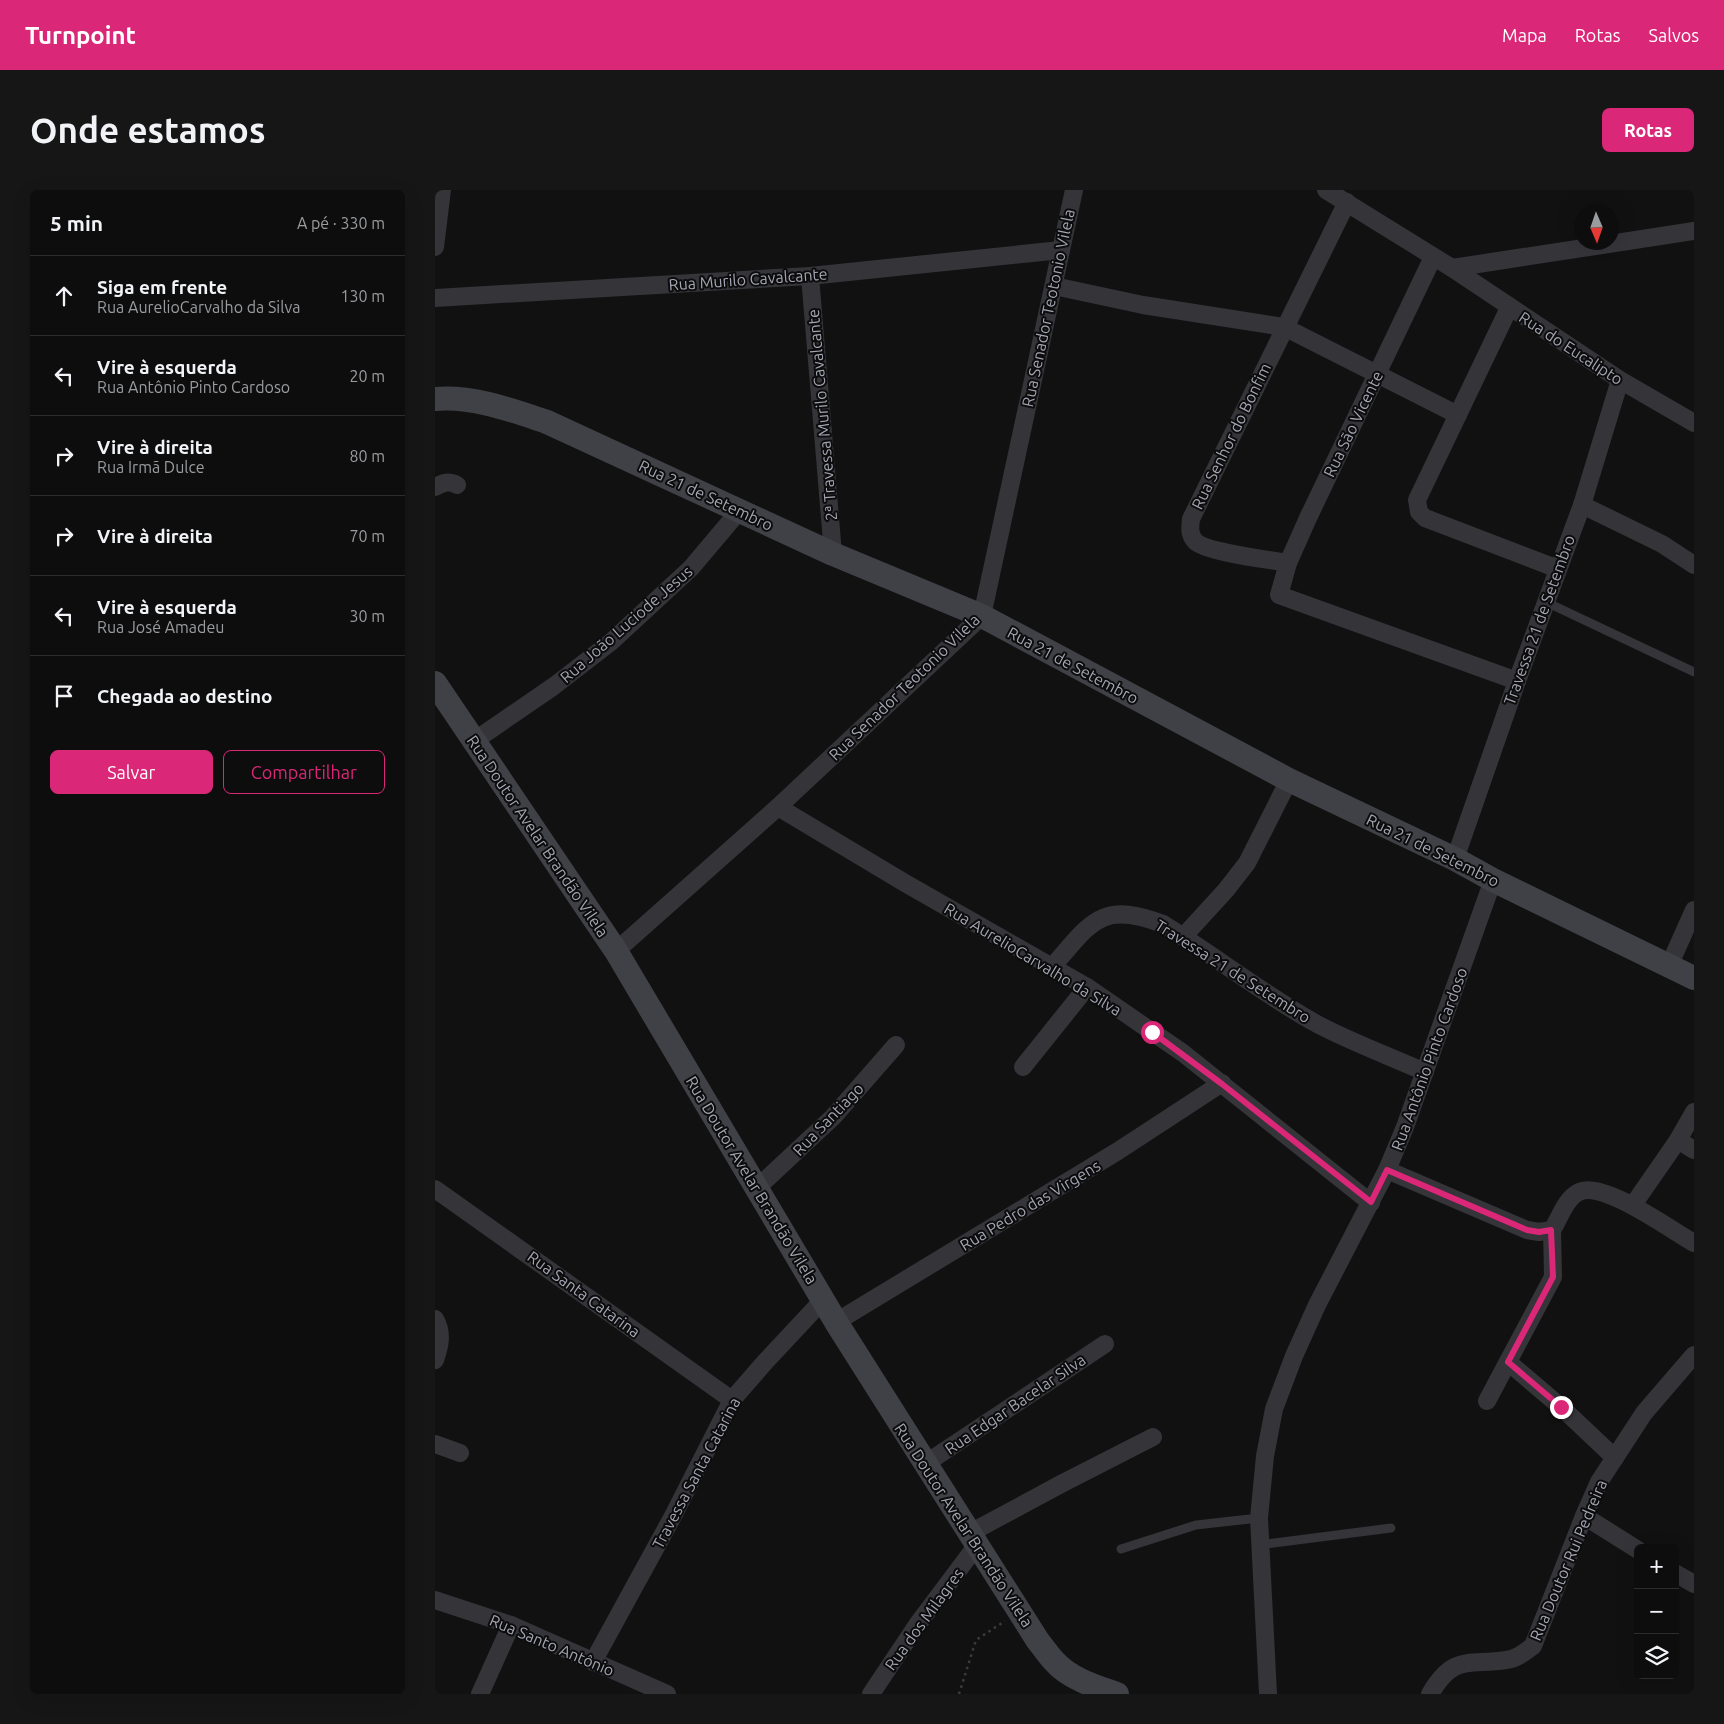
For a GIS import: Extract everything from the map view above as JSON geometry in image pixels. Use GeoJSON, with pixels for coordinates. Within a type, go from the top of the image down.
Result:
{"type":"FeatureCollection","features":[{"type":"Feature","properties":{"kind":"street"},"geometry":{"type":"LineString","coordinates":[[435,247],[442,190]]}},
{"type":"Feature","properties":{"kind":"street","name":"Rua Senador Teotonio Vilela"},"geometry":{"type":"LineString","coordinates":[[616,951],[778,807],[982,616],[1074,190]]}},
{"type":"Feature","properties":{"kind":"street","name":"Rua do Eucalipto"},"geometry":{"type":"LineString","coordinates":[[1326,190],[1433,256],[1620,380],[1694,423]]}},
{"type":"Feature","properties":{"kind":"street","name":"Rua Senhor do Bonfim"},"geometry":{"type":"LineString","coordinates":[[1288,563],[1210,549],[1197,543],[1190,532],[1191,519],[1347,202]]}},
{"type":"Feature","properties":{"kind":"street"},"geometry":{"type":"LineString","coordinates":[[1451,268],[1694,231]]}},
{"type":"Feature","properties":{"kind":"street","name":"Rua Murilo Cavalcante"},"geometry":{"type":"LineString","coordinates":[[435,298],[810,276],[1061,250]]}},
{"type":"Feature","properties":{"kind":"street","name":"Rua São Vicente"},"geometry":{"type":"LineString","coordinates":[[1433,256],[1336,457],[1288,563],[1279,595],[1517,681]]}},
{"type":"Feature","properties":{"kind":"street","name":"2ª Travessa Murilo Cavalcante"},"geometry":{"type":"LineString","coordinates":[[810,276],[833,554]]}},
{"type":"Feature","properties":{"kind":"street"},"geometry":{"type":"LineString","coordinates":[[1054,286],[1143,305],[1284,327],[1458,415]]}},
{"type":"Feature","properties":{"kind":"street"},"geometry":{"type":"LineString","coordinates":[[1509,308],[1417,500],[1419,512],[1425,518],[1558,569]]}},
{"type":"Feature","properties":{"kind":"street","name":"Travessa 21 de Setembro"},"geometry":{"type":"LineString","coordinates":[[1455,859],[1517,681],[1582,505],[1620,380]]}},
{"type":"Feature","properties":{"kind":"street","name":"Rua 21 de Setembro"},"geometry":{"type":"LineString","coordinates":[[435,399],[465,399],[500,407],[547,422],[833,554],[982,616],[1289,780],[1455,859],[1493,880],[1694,978]]}},
{"type":"Feature","properties":{"kind":"street"},"geometry":{"type":"LineString","coordinates":[[435,487],[444,482],[451,482],[457,485]]}},
{"type":"Feature","properties":{"kind":"street"},"geometry":{"type":"LineString","coordinates":[[1582,505],[1662,544],[1694,565]]}},
{"type":"Feature","properties":{"kind":"street","name":"Rua João Luciode Jesus"},"geometry":{"type":"LineString","coordinates":[[474,741],[555,686],[611,642],[691,568],[740,510]]}},
{"type":"Feature","properties":{"kind":"street","name":"Rua Doutor Avelar Brandão Vilela"},"geometry":{"type":"LineString","coordinates":[[437,689],[616,951],[836,1322],[1038,1641],[1056,1664],[1072,1675],[1101,1689],[1117,1694]]}},
{"type":"Feature","properties":{"kind":"street"},"geometry":{"type":"LineString","coordinates":[[1183,936],[1226,890],[1247,863],[1289,780]]}},
{"type":"Feature","properties":{"kind":"street","name":"Rua AurelioCarvalho da Silva"},"geometry":{"type":"LineString","coordinates":[[778,807],[1087,988],[1183,1053],[1371,1202]]}},
{"type":"Feature","properties":{"kind":"street","name":"Rua Antônio Pinto Cardoso"},"geometry":{"type":"LineString","coordinates":[[1268,1694],[1259,1518],[1265,1456],[1275,1409],[1294,1356],[1317,1305],[1387,1170],[1425,1072],[1493,880]]}},
{"type":"Feature","properties":{"kind":"street"},"geometry":{"type":"LineString","coordinates":[[1669,966],[1694,910]]}},
{"type":"Feature","properties":{"kind":"street","name":"Travessa 21 de Setembro"},"geometry":{"type":"LineString","coordinates":[[1052,967],[1093,923],[1102,917],[1113,914],[1145,917],[1163,924],[1183,936],[1219,962],[1316,1023],[1343,1037],[1425,1072]]}},
{"type":"Feature","properties":{"kind":"street"},"geometry":{"type":"LineString","coordinates":[[1023,1067],[1087,988]]}},
{"type":"Feature","properties":{"kind":"street","name":"Rua Santiago"},"geometry":{"type":"LineString","coordinates":[[757,1188],[833,1118],[896,1045]]}},
{"type":"Feature","properties":{"kind":"street","name":"Rua Pedro das Virgens"},"geometry":{"type":"LineString","coordinates":[[836,1322],[1079,1176],[1222,1084]]}},
{"type":"Feature","properties":{"kind":"street"},"geometry":{"type":"LineString","coordinates":[[1633,1205],[1694,1112]]}},
{"type":"Feature","properties":{"kind":"street"},"geometry":{"type":"LineString","coordinates":[[1677,1140],[1694,1150]]}},
{"type":"Feature","properties":{"kind":"street"},"geometry":{"type":"LineString","coordinates":[[1387,1170],[1527,1230],[1539,1232],[1551,1230]]}},
{"type":"Feature","properties":{"kind":"street","name":"Rua Santa Catarina"},"geometry":{"type":"LineString","coordinates":[[435,1189],[732,1400]]}},
{"type":"Feature","properties":{"kind":"street"},"geometry":{"type":"LineString","coordinates":[[1487,1401],[1553,1277],[1551,1230],[1570,1199],[1579,1192],[1589,1190],[1633,1205],[1694,1243]]}},
{"type":"Feature","properties":{"kind":"street","name":"Travessa Santa Catarina"},"geometry":{"type":"LineString","coordinates":[[593,1662],[673,1516],[732,1400],[823,1300]]}},
{"type":"Feature","properties":{"kind":"street"},"geometry":{"type":"LineString","coordinates":[[435,1319],[439,1325],[441,1336],[435,1360]]}},
{"type":"Feature","properties":{"kind":"street","name":"Rua Edgar Bacelar Silva"},"geometry":{"type":"LineString","coordinates":[[925,1464],[1105,1344]]}},
{"type":"Feature","properties":{"kind":"street","name":"Rua Doutor Rui Pedreira"},"geometry":{"type":"LineString","coordinates":[[1430,1694],[1446,1673],[1458,1665],[1469,1662],[1507,1660],[1520,1656],[1533,1646],[1599,1482],[1644,1413],[1694,1355]]}},
{"type":"Feature","properties":{"kind":"street"},"geometry":{"type":"LineString","coordinates":[[1508,1362],[1561,1407],[1615,1458]]}},
{"type":"Feature","properties":{"kind":"street"},"geometry":{"type":"LineString","coordinates":[[974,1539],[1061,1484],[1153,1438]]}},
{"type":"Feature","properties":{"kind":"street"},"geometry":{"type":"LineString","coordinates":[[435,1444],[460,1452]]}},
{"type":"Feature","properties":{"kind":"street"},"geometry":{"type":"LineString","coordinates":[[1584,1516],[1634,1547]]}},
{"type":"Feature","properties":{"kind":"street","name":"Rua dos Milagres"},"geometry":{"type":"LineString","coordinates":[[871,1694],[974,1539]]}},
{"type":"Feature","properties":{"kind":"street"},"geometry":{"type":"LineString","coordinates":[[1679,1575],[1694,1584]]}},
{"type":"Feature","properties":{"kind":"street","name":"Rua Santo Antônio"},"geometry":{"type":"LineString","coordinates":[[435,1600],[511,1625],[667,1694]]}},
{"type":"Feature","properties":{"kind":"street"},"geometry":{"type":"LineString","coordinates":[[480,1694],[511,1625]]}},
{"type":"Feature","properties":{"kind":"lane"},"geometry":{"type":"LineString","coordinates":[[1546,602],[1694,672]]}},
{"type":"Feature","properties":{"kind":"lane"},"geometry":{"type":"LineString","coordinates":[[1121,1549],[1197,1525],[1259,1518]]}},
{"type":"Feature","properties":{"kind":"lane"},"geometry":{"type":"LineString","coordinates":[[1259,1544],[1391,1528]]}},
{"type":"Feature","properties":{"kind":"path"},"geometry":{"type":"LineString","coordinates":[[959,1694],[976,1640],[1019,1611]]}},
{"type":"Feature","properties":{"kind":"route"},"geometry":{"type":"LineString","coordinates":[[1152,1032],[1183,1053],[1371,1202],[1387,1170],[1527,1230],[1539,1232],[1551,1230],[1553,1277],[1508,1362],[1561,1407]]}}]}
